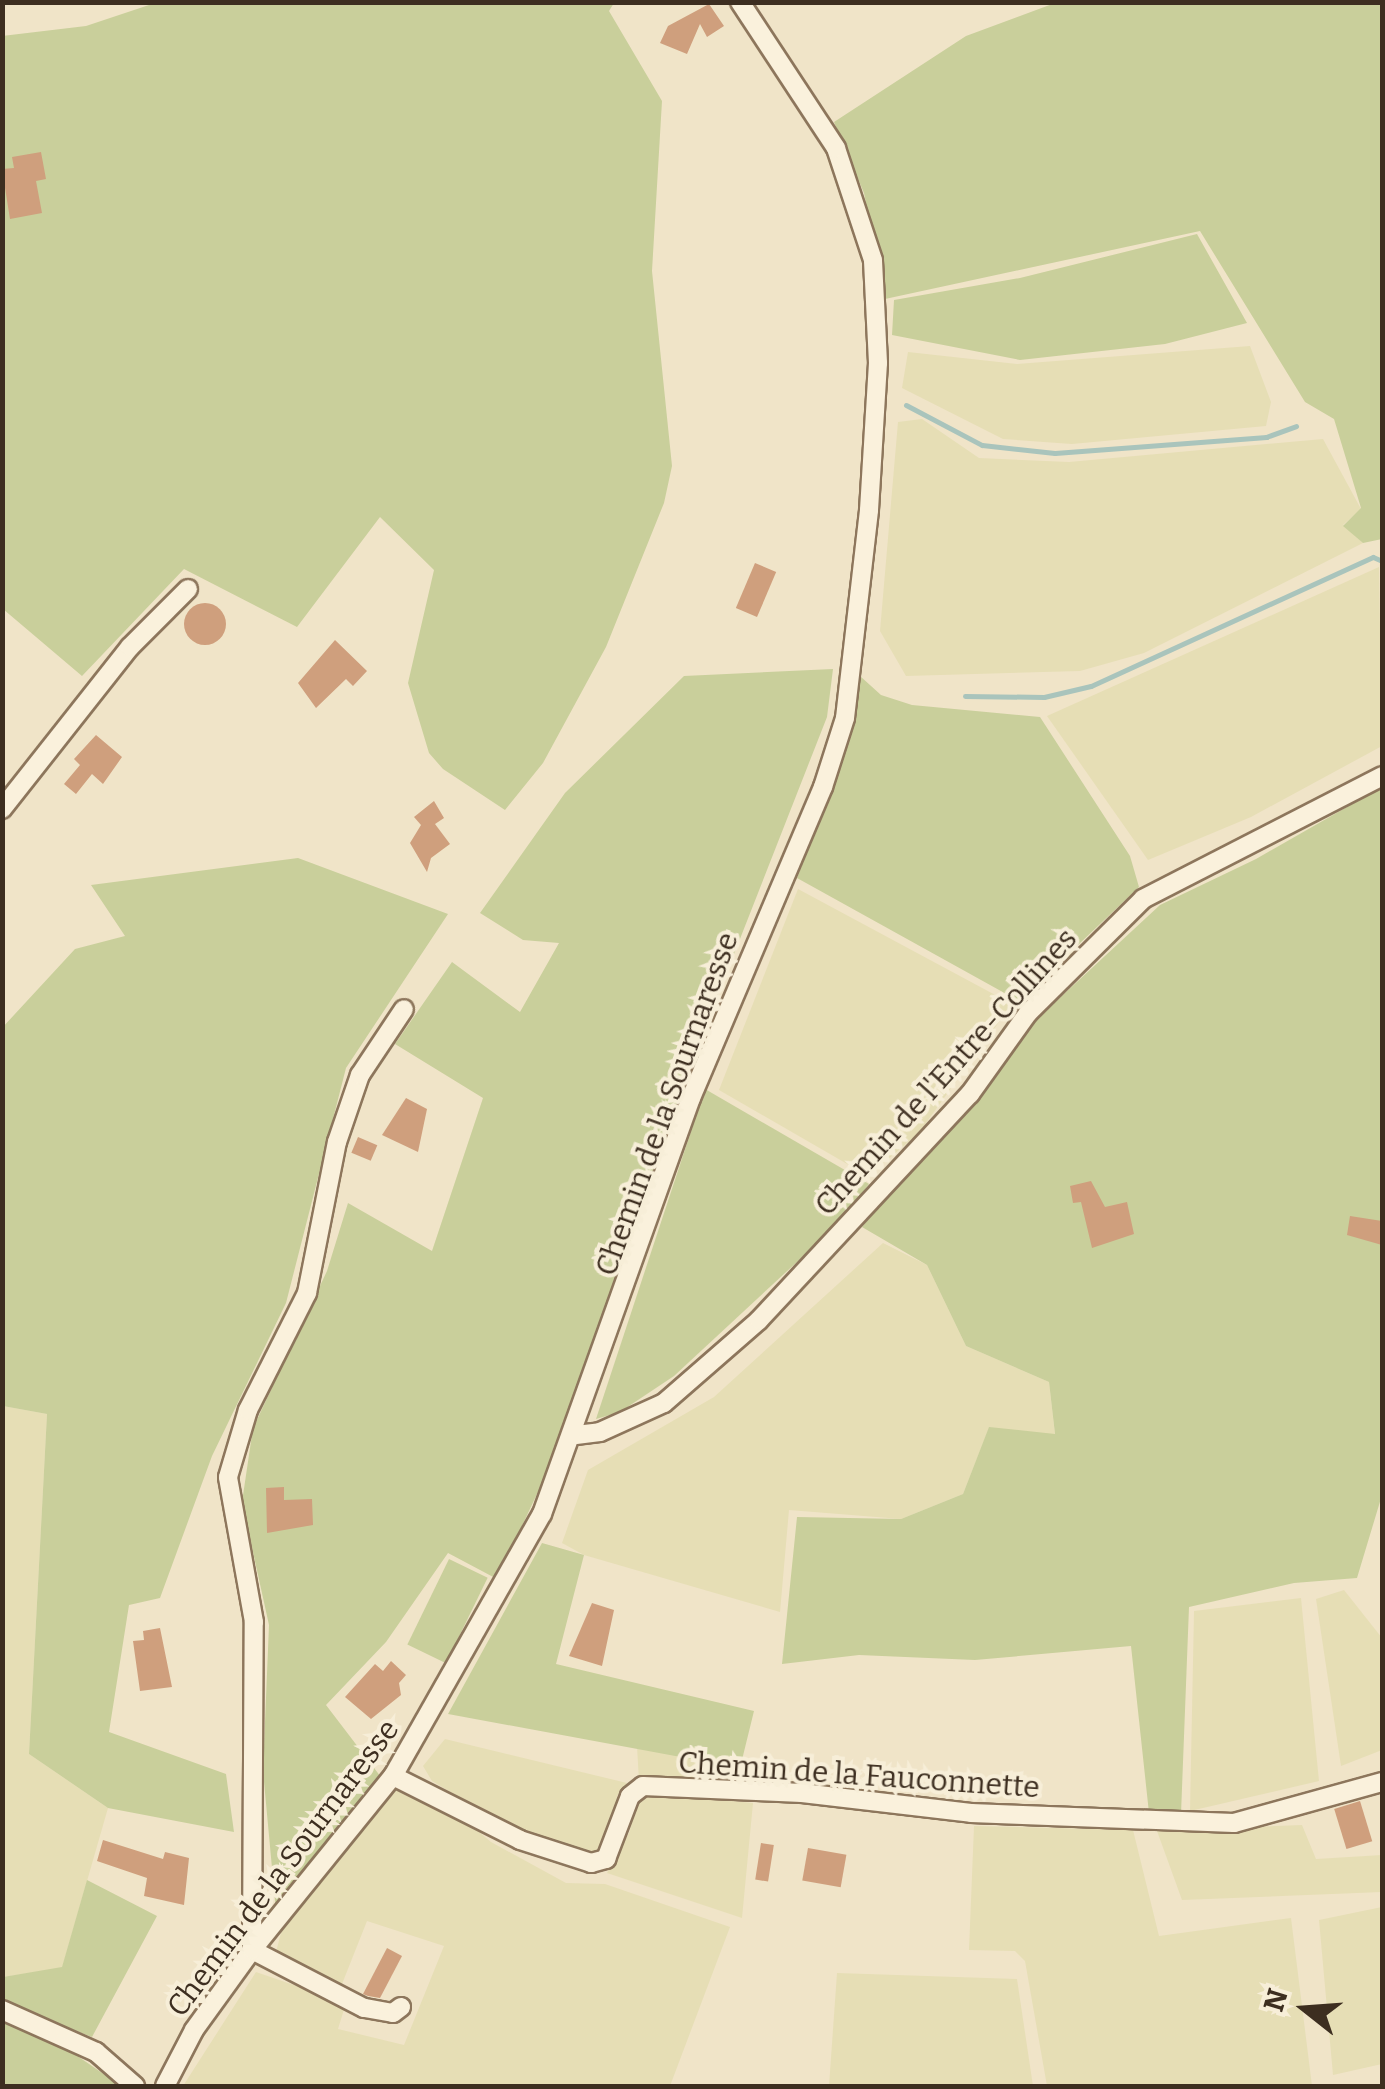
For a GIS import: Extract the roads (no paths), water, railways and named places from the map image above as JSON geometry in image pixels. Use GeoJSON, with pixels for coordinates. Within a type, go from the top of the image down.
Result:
{"type":"FeatureCollection","features":[{"type":"Feature","properties":{"kind":"street","name":"Chemin de la Sournaresse"},"geometry":{"type":"LineString","coordinates":[[165,2086],[194,2030],[252,1950],[394,1776],[509,1579],[576,1435],[692,1098],[824,788],[845,718],[869,510],[878,363],[868,240],[836,148],[740,2]]}},
{"type":"Feature","properties":{"kind":"street"},"geometry":{"type":"LineString","coordinates":[[2,809],[130,647],[188,589]]}},
{"type":"Feature","properties":{"kind":"street","name":"Chemin de l'Entre-Collines"},"geometry":{"type":"LineString","coordinates":[[576,1435],[600,1432],[664,1403],[759,1320],[970,1094],[1028,1013],[1143,899],[1382,776]]}},
{"type":"Feature","properties":{"kind":"street"},"geometry":{"type":"LineString","coordinates":[[401,2007],[392,2013],[364,2008],[252,1950],[254,1622],[228,1478],[248,1410],[307,1293],[337,1142],[360,1076],[404,1010]]}},
{"type":"Feature","properties":{"kind":"street","name":"Chemin de la Fauconnette"},"geometry":{"type":"LineString","coordinates":[[394,1776],[520,1840],[591,1863],[606,1859],[630,1796],[643,1786],[802,1793],[971,1814],[1234,1823],[1382,1782]]}},
{"type":"Feature","properties":{"kind":"street"},"geometry":{"type":"LineString","coordinates":[[2,2010],[96,2052],[135,2086]]}},
{"type":"Feature","properties":{"kind":"waterway"},"geometry":{"type":"LineString","coordinates":[[906,405],[982,445],[1055,453],[1266,437],[1296,426]]}},
{"type":"Feature","properties":{"kind":"waterway"},"geometry":{"type":"LineString","coordinates":[[965,696],[1044,697],[1091,686],[1373,557],[1382,561]]}}]}
